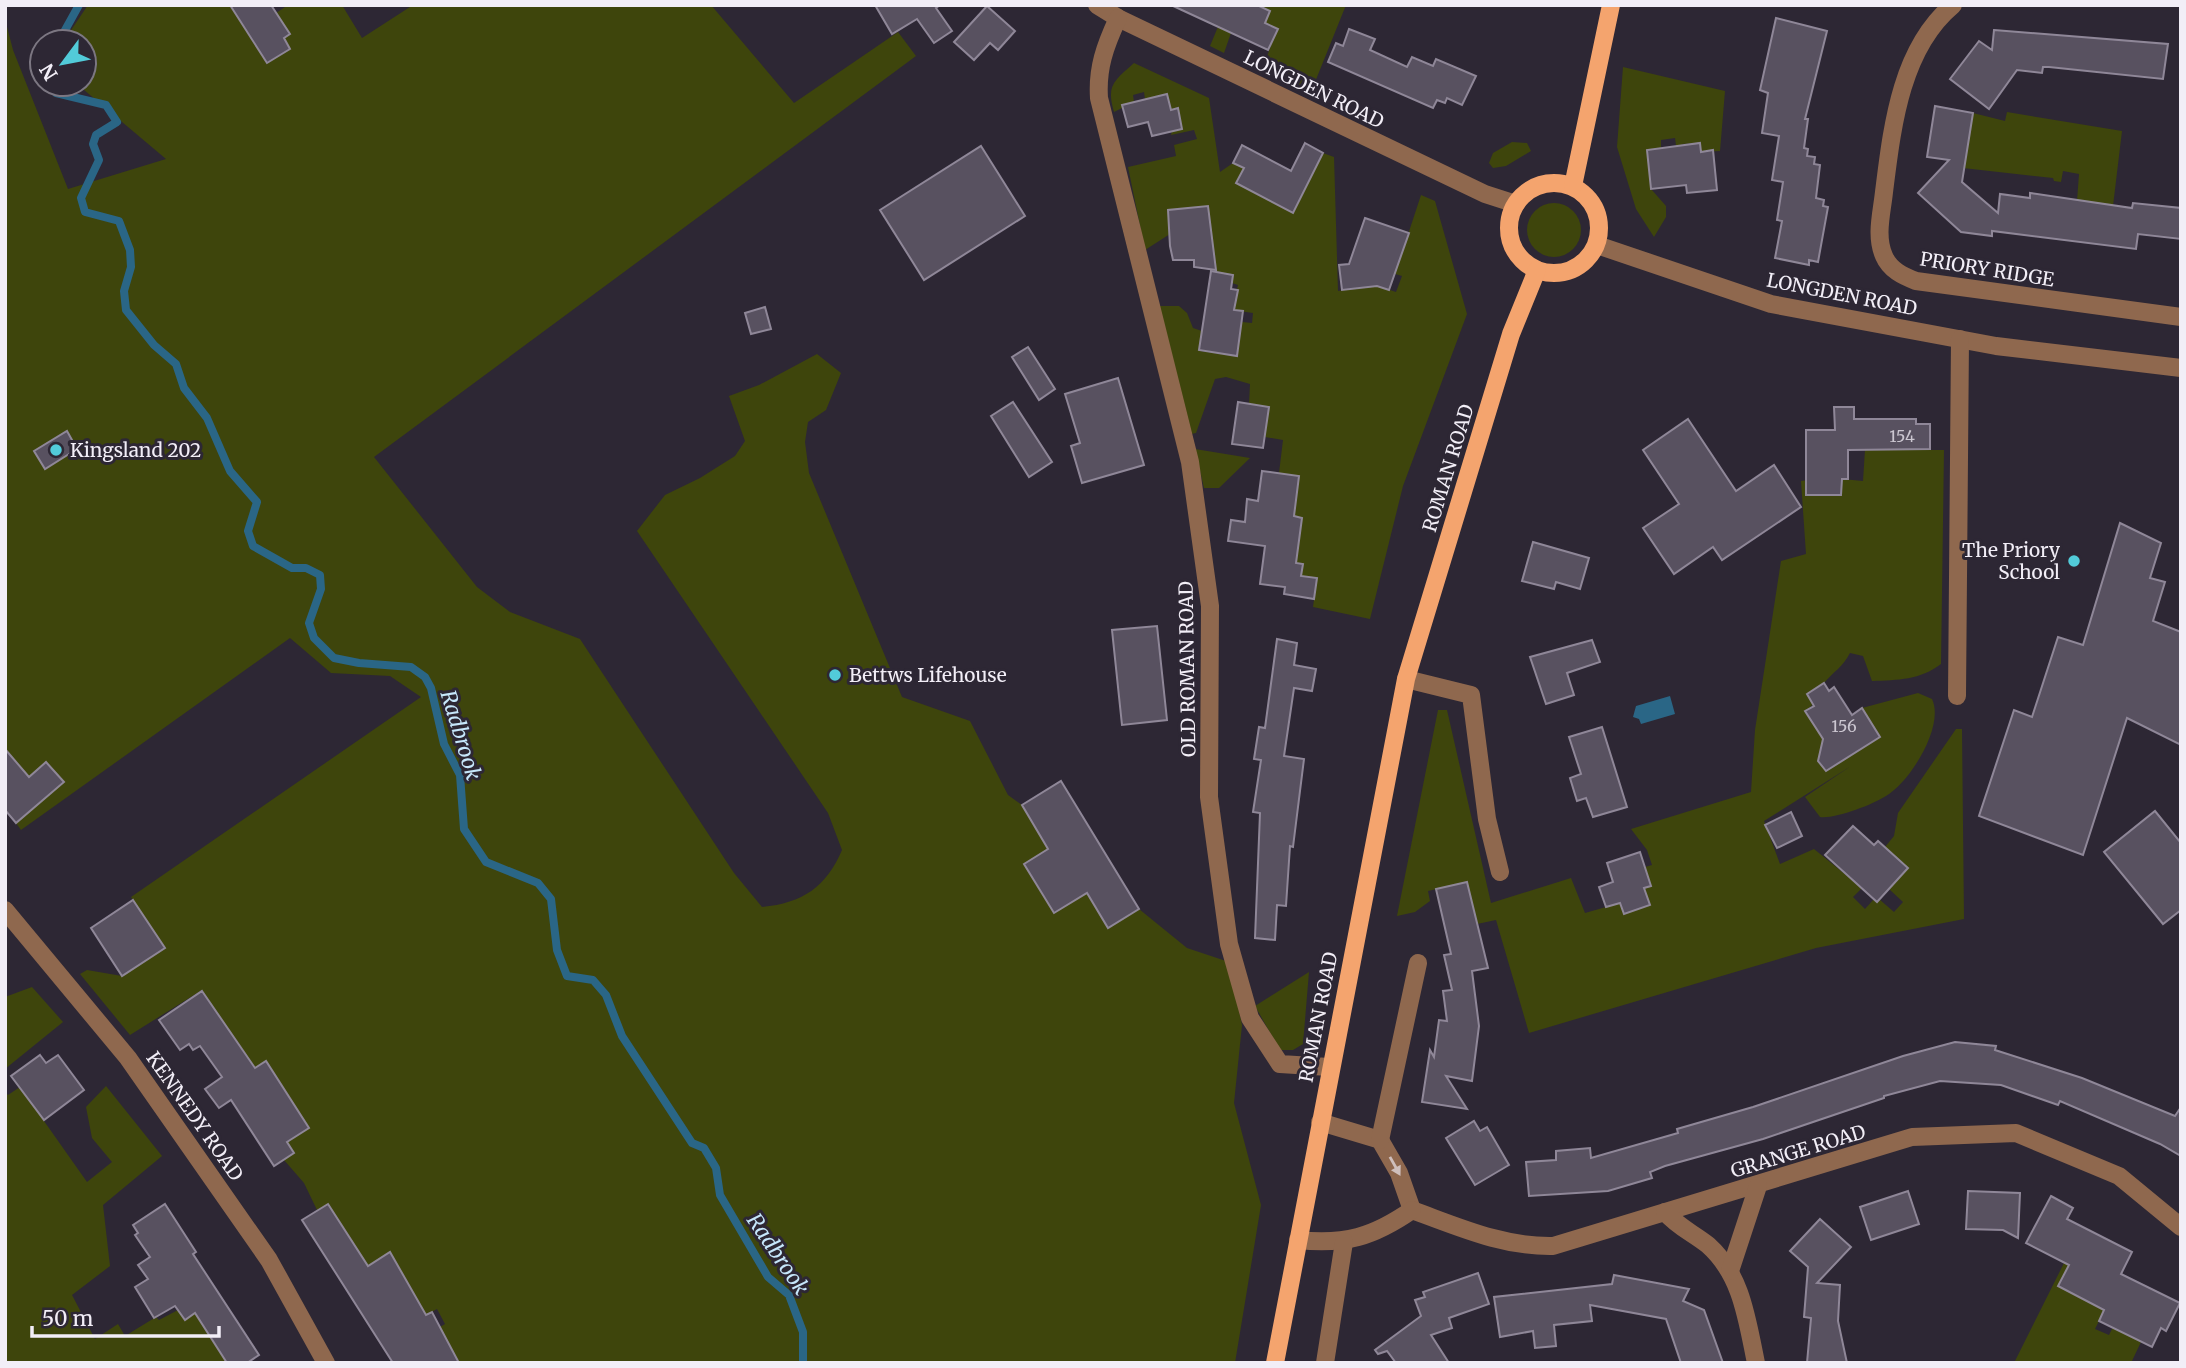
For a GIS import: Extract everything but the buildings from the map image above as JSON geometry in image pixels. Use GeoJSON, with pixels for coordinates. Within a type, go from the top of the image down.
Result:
{"type":"FeatureCollection","features":[{"type":"Feature","properties":{"kind":"main road"},"geometry":{"type":"LineString","coordinates":[[1573,186],[1611,5]]}},
{"type":"Feature","properties":{"kind":"main road"},"geometry":{"type":"LineString","coordinates":[[1549,183],[1573,186],[1591,200],[1598,214],[1597,245],[1584,263],[1564,273],[1537,271],[1517,255],[1510,240],[1508,228],[1516,204],[1530,189],[1549,183]]}},
{"type":"Feature","properties":{"kind":"main road","name":"ROMAN ROAD"},"geometry":{"type":"LineString","coordinates":[[1275,1363],[1329,1068],[1406,679],[1511,334],[1537,271]]}},
{"type":"Feature","properties":{"kind":"street","name":"LONGDEN ROAD"},"geometry":{"type":"LineString","coordinates":[[1097,5],[1118,18],[1485,194],[1516,204]]}},
{"type":"Feature","properties":{"kind":"street","name":"PRIORY RIDGE"},"geometry":{"type":"LineString","coordinates":[[1953,5],[1928,34],[1899,98],[1891,135],[1879,234],[1884,256],[1897,273],[1916,281],[2181,317]]}},
{"type":"Feature","properties":{"kind":"street","name":"OLD ROMAN ROAD"},"geometry":{"type":"LineString","coordinates":[[1118,18],[1104,50],[1097,76],[1099,98],[1191,462],[1198,505],[1210,606],[1209,797],[1229,944],[1250,1018],[1280,1063],[1329,1068]]}},
{"type":"Feature","properties":{"kind":"street","name":"LONGDEN ROAD"},"geometry":{"type":"LineString","coordinates":[[1597,245],[1771,304],[1961,339],[2181,368]]}},
{"type":"Feature","properties":{"kind":"street"},"geometry":{"type":"LineString","coordinates":[[1957,696],[1961,339]]}},
{"type":"Feature","properties":{"kind":"street"},"geometry":{"type":"LineString","coordinates":[[1406,679],[1471,695],[1487,819],[1500,872]]}},
{"type":"Feature","properties":{"kind":"street","name":"KENNEDY ROAD"},"geometry":{"type":"LineString","coordinates":[[5,910],[120,1048],[160,1102],[269,1260],[326,1363]]}},
{"type":"Feature","properties":{"kind":"street"},"geometry":{"type":"LineString","coordinates":[[1298,1240],[1344,1242],[1392,1224],[1412,1210],[1399,1173],[1380,1140],[1418,963]]}},
{"type":"Feature","properties":{"kind":"street"},"geometry":{"type":"LineString","coordinates":[[1320,1122],[1380,1140]]}},
{"type":"Feature","properties":{"kind":"street","name":"GRANGE ROAD"},"geometry":{"type":"LineString","coordinates":[[1412,1210],[1524,1246],[1553,1245],[1912,1137],[2016,1133],[2119,1176],[2181,1227]]}},
{"type":"Feature","properties":{"kind":"street"},"geometry":{"type":"LineString","coordinates":[[1730,1271],[1758,1185]]}},
{"type":"Feature","properties":{"kind":"street"},"geometry":{"type":"LineString","coordinates":[[1665,1212],[1676,1224],[1708,1245],[1730,1271],[1742,1300],[1756,1363]]}},
{"type":"Feature","properties":{"kind":"street"},"geometry":{"type":"LineString","coordinates":[[1325,1363],[1344,1242]]}},
{"type":"Feature","properties":{"kind":"green space"},"geometry":{"type":"Polygon","coordinates":[[[88,5],[242,5],[234,11],[267,63],[290,49],[284,38],[289,35],[276,13],[288,5],[342,5],[362,38],[413,5],[711,5],[794,103],[898,32],[916,56],[374,457],[477,587],[510,612],[580,639],[734,873],[762,907],[777,905],[790,902],[811,891],[829,874],[842,850],[828,813],[637,531],[665,495],[700,478],[735,456],[745,441],[729,396],[759,385],[817,354],[841,373],[826,410],[808,422],[805,442],[809,473],[902,697],[970,721],[1008,795],[1022,805],[1048,849],[1024,864],[1054,913],[1087,893],[1108,928],[1139,909],[1187,948],[1229,962],[1242,1025],[1234,1103],[1261,1205],[1235,1363],[459,1363],[457,1359],[414,1342],[445,1324],[437,1309],[426,1315],[390,1252],[358,1272],[351,1239],[328,1204],[317,1210],[304,1183],[284,1160],[294,1153],[287,1142],[309,1128],[285,1090],[244,1091],[243,1051],[202,990],[130,1035],[80,974],[87,970],[122,976],[165,948],[131,897],[421,697],[390,676],[331,673],[290,638],[21,830],[16,823],[64,782],[46,762],[24,781],[20,766],[5,749],[5,19],[13,50],[28,88],[28,98],[32,98],[68,189],[166,159],[94,98],[98,98],[98,28],[72,28],[88,5]]]}},
{"type":"Feature","properties":{"kind":"green space"},"geometry":{"type":"Polygon","coordinates":[[[1227,5],[1231,33],[1224,53],[1210,46],[1227,5]]]}},
{"type":"Feature","properties":{"kind":"green space"},"geometry":{"type":"Polygon","coordinates":[[[1257,5],[1346,5],[1311,92],[1262,70],[1277,29],[1265,23],[1257,5]]]}},
{"type":"Feature","properties":{"kind":"green space"},"geometry":{"type":"Polygon","coordinates":[[[1134,63],[1209,98],[1220,172],[1233,163],[1244,168],[1244,187],[1293,213],[1323,153],[1334,157],[1338,291],[1356,288],[1352,256],[1378,264],[1372,284],[1396,292],[1402,276],[1392,273],[1396,271],[1421,195],[1435,201],[1467,314],[1403,486],[1370,619],[1313,607],[1317,578],[1301,576],[1302,564],[1292,563],[1297,556],[1301,529],[1293,527],[1299,476],[1279,473],[1283,440],[1265,437],[1268,412],[1265,406],[1249,404],[1250,384],[1226,377],[1215,379],[1196,433],[1191,434],[1159,306],[1179,306],[1187,313],[1193,328],[1202,331],[1200,351],[1236,356],[1242,322],[1252,323],[1253,313],[1232,310],[1238,285],[1232,283],[1233,275],[1216,272],[1208,206],[1169,210],[1170,234],[1145,250],[1128,167],[1176,156],[1174,145],[1197,139],[1194,130],[1171,135],[1178,109],[1171,110],[1167,94],[1145,99],[1144,92],[1133,95],[1134,102],[1114,112],[1111,95],[1114,84],[1134,63]]]}},
{"type":"Feature","properties":{"kind":"green space"},"geometry":{"type":"Polygon","coordinates":[[[1623,67],[1725,91],[1720,151],[1701,152],[1700,143],[1682,144],[1683,159],[1678,160],[1675,138],[1661,140],[1661,148],[1647,150],[1651,189],[1666,206],[1666,217],[1654,237],[1636,209],[1617,147],[1623,67]]]}},
{"type":"Feature","properties":{"kind":"green space"},"geometry":{"type":"Polygon","coordinates":[[[2007,112],[2122,131],[2113,206],[2077,201],[2079,174],[2063,171],[2061,182],[2054,181],[2053,178],[1954,167],[1965,162],[1973,113],[2005,121],[2007,112]]]}},
{"type":"Feature","properties":{"kind":"green space"},"geometry":{"type":"Polygon","coordinates":[[[1512,142],[1527,143],[1531,151],[1506,166],[1493,168],[1489,163],[1493,153],[1512,142]]]}},
{"type":"Feature","properties":{"kind":"green space"},"geometry":{"type":"Polygon","coordinates":[[[1559,203],[1569,207],[1577,215],[1581,230],[1577,245],[1569,253],[1549,257],[1539,253],[1531,245],[1527,225],[1531,215],[1539,207],[1559,203]]]}},
{"type":"Feature","properties":{"kind":"green space"},"geometry":{"type":"Polygon","coordinates":[[[1195,449],[1250,458],[1219,488],[1204,488],[1195,449]]]}},
{"type":"Feature","properties":{"kind":"green space"},"geometry":{"type":"Polygon","coordinates":[[[1865,450],[1944,450],[1941,664],[1917,676],[1872,681],[1863,656],[1850,653],[1824,683],[1814,702],[1805,711],[1829,748],[1823,767],[1829,769],[1880,737],[1862,708],[1918,693],[1932,699],[1935,710],[1934,724],[1915,766],[1886,796],[1853,811],[1820,817],[1805,797],[1851,766],[1764,821],[1780,864],[1814,849],[1862,888],[1853,897],[1865,909],[1874,899],[1879,899],[1894,912],[1903,902],[1889,889],[1908,868],[1885,847],[1894,836],[1898,813],[1956,729],[1962,729],[1964,919],[1816,948],[1529,1033],[1496,920],[1477,924],[1467,882],[1428,891],[1430,901],[1415,912],[1397,916],[1438,710],[1447,710],[1491,903],[1571,878],[1585,913],[1620,903],[1624,914],[1650,905],[1644,888],[1645,867],[1652,865],[1647,850],[1631,829],[1751,792],[1755,730],[1781,561],[1806,554],[1801,481],[1816,479],[1816,495],[1841,495],[1842,479],[1863,481],[1865,450]]]}},
{"type":"Feature","properties":{"kind":"green space"},"geometry":{"type":"Polygon","coordinates":[[[1309,972],[1303,1044],[1293,1050],[1280,1050],[1255,1006],[1309,972]]]}},
{"type":"Feature","properties":{"kind":"green space"},"geometry":{"type":"Polygon","coordinates":[[[32,987],[63,1022],[5,1069],[5,997],[32,987]]]}},
{"type":"Feature","properties":{"kind":"green space"},"geometry":{"type":"Polygon","coordinates":[[[106,1086],[162,1156],[103,1205],[110,1266],[72,1295],[95,1339],[118,1324],[125,1336],[156,1317],[159,1320],[178,1310],[185,1320],[195,1313],[227,1363],[5,1363],[5,1092],[8,1095],[20,1087],[87,1182],[112,1162],[92,1138],[86,1107],[106,1086]]]}},
{"type":"Feature","properties":{"kind":"green space"},"geometry":{"type":"Polygon","coordinates":[[[2072,1247],[2076,1250],[2058,1286],[2105,1309],[2095,1329],[2109,1335],[2119,1315],[2150,1323],[2131,1363],[2014,1363],[2072,1247]]]}},
{"type":"Feature","properties":{"kind":"water"},"geometry":{"type":"Polygon","coordinates":[[[1670,696],[1675,714],[1641,724],[1639,719],[1633,717],[1636,706],[1670,696]]]}},
{"type":"Feature","properties":{"kind":"waterway","name":"Radbrook"},"geometry":{"type":"LineString","coordinates":[[66,28],[79,5]]}},
{"type":"Feature","properties":{"kind":"waterway","name":"Radbrook"},"geometry":{"type":"LineString","coordinates":[[77,98],[106,105],[117,122],[96,135],[93,144],[99,160],[81,198],[85,212],[119,221],[130,250],[131,267],[124,291],[126,310],[154,345],[176,364],[184,388],[207,418],[230,471],[257,502],[248,531],[253,546],[292,568],[306,568],[320,575],[321,589],[309,623],[314,638],[334,658],[411,667],[425,677],[431,688],[444,744],[460,775],[464,829],[486,862],[538,883],[551,899],[557,950],[567,976],[593,980],[606,995],[622,1036],[692,1143],[704,1148],[716,1168],[720,1195],[768,1277],[789,1295],[803,1332],[803,1363]]}},
{"type":"Feature","properties":{"kind":"place","name":"Kingsland 202"},"geometry":{"type":"Point","coordinates":[56,450]}},
{"type":"Feature","properties":{"kind":"place","name":"The Priory School"},"geometry":{"type":"Point","coordinates":[2074,561]}},
{"type":"Feature","properties":{"kind":"place","name":"Bettws Lifehouse"},"geometry":{"type":"Point","coordinates":[835,675]}}]}
